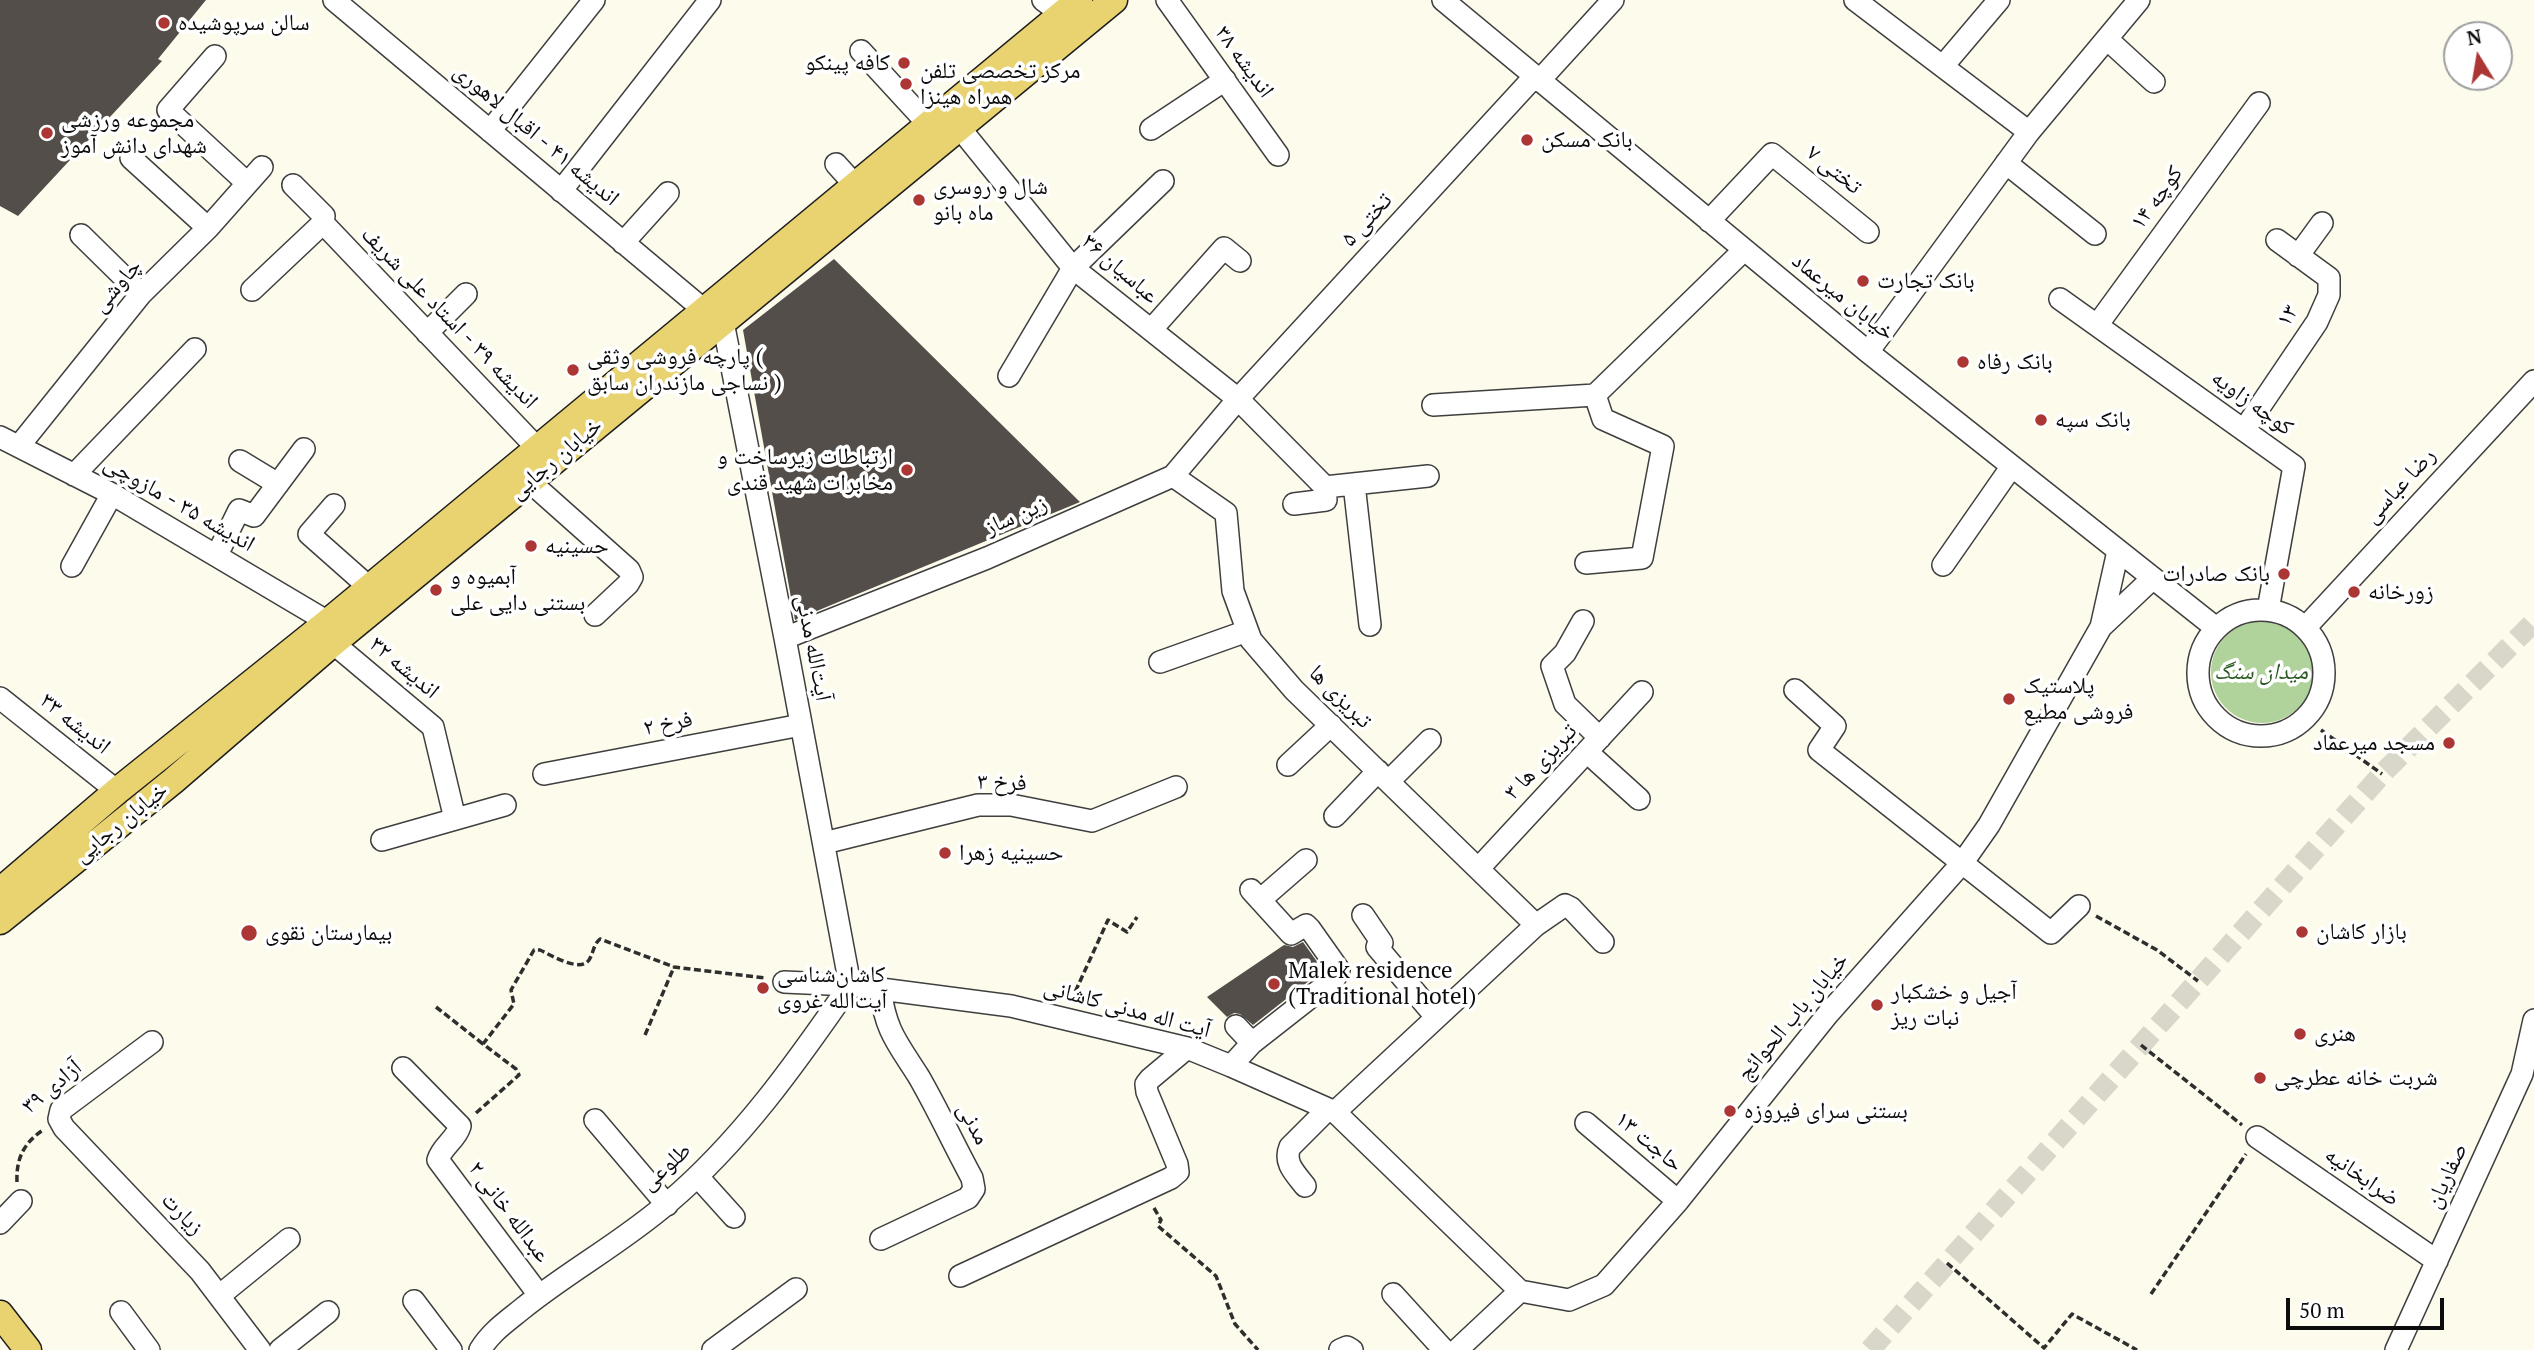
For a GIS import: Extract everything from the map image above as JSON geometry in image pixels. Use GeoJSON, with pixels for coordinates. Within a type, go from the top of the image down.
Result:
{"type":"FeatureCollection","features":[{"type":"Feature","properties":{"kind":"main road","name":"خیابان رجایی"},"geometry":{"type":"LineString","coordinates":[[0,921],[173,781],[331,632],[370,588],[538,449],[959,127],[1114,0]]}},
{"type":"Feature","properties":{"kind":"main road","name":"خیابان رجایی"},"geometry":{"type":"LineString","coordinates":[[0,891],[155,760],[331,632],[529,481],[855,185],[929,125],[1061,5]]}},
{"type":"Feature","properties":{"kind":"main road"},"geometry":{"type":"LineString","coordinates":[[155,760],[173,781]]}},
{"type":"Feature","properties":{"kind":"main road"},"geometry":{"type":"LineString","coordinates":[[0,1314],[28,1350]]}},
{"type":"Feature","properties":{"kind":"street","name":"اندیشه ۴۱ - اقبال لاهوری"},"geometry":{"type":"LineString","coordinates":[[334,0],[713,316]]}},
{"type":"Feature","properties":{"kind":"street"},"geometry":{"type":"LineString","coordinates":[[490,131],[594,0]]}},
{"type":"Feature","properties":{"kind":"street"},"geometry":{"type":"LineString","coordinates":[[561,191],[710,0]]}},
{"type":"Feature","properties":{"kind":"street","name":"اندیشه ۳۸"},"geometry":{"type":"LineString","coordinates":[[1167,0],[1278,155]]}},
{"type":"Feature","properties":{"kind":"street","name":"خیابان میرعماد"},"geometry":{"type":"LineString","coordinates":[[1443,0],[1868,352],[2216,628]]}},
{"type":"Feature","properties":{"kind":"street","name":"تختی ۵"},"geometry":{"type":"LineString","coordinates":[[1238,399],[1536,78],[1612,0]]}},
{"type":"Feature","properties":{"kind":"street"},"geometry":{"type":"LineString","coordinates":[[1855,0],[2029,132]]}},
{"type":"Feature","properties":{"kind":"street"},"geometry":{"type":"LineString","coordinates":[[1943,66],[1999,0]]}},
{"type":"Feature","properties":{"kind":"street"},"geometry":{"type":"LineString","coordinates":[[1868,352],[2029,132],[2139,0]]}},
{"type":"Feature","properties":{"kind":"street"},"geometry":{"type":"LineString","coordinates":[[2107,39],[2154,82]]}},
{"type":"Feature","properties":{"kind":"street"},"geometry":{"type":"LineString","coordinates":[[861,51],[929,125]]}},
{"type":"Feature","properties":{"kind":"street","name":"چاوشی"},"geometry":{"type":"LineString","coordinates":[[9,442],[141,294],[208,228],[255,175],[168,110],[215,56]]}},
{"type":"Feature","properties":{"kind":"street"},"geometry":{"type":"LineString","coordinates":[[1151,129],[1225,80]]}},
{"type":"Feature","properties":{"kind":"street","name":"کوچه ۱۴"},"geometry":{"type":"LineString","coordinates":[[2098,324],[2259,103]]}},
{"type":"Feature","properties":{"kind":"street","name":"عباسیان ۳۶"},"geometry":{"type":"LineString","coordinates":[[959,127],[1073,268],[1238,399],[1325,487]]}},
{"type":"Feature","properties":{"kind":"street","name":"تختی ۷"},"geometry":{"type":"LineString","coordinates":[[1709,221],[1772,154],[1868,232]]}},
{"type":"Feature","properties":{"kind":"street"},"geometry":{"type":"LineString","coordinates":[[131,158],[208,228]]}},
{"type":"Feature","properties":{"kind":"street"},"geometry":{"type":"LineString","coordinates":[[2006,163],[2095,234]]}},
{"type":"Feature","properties":{"kind":"street"},"geometry":{"type":"LineString","coordinates":[[835,164],[855,185]]}},
{"type":"Feature","properties":{"kind":"street"},"geometry":{"type":"LineString","coordinates":[[1009,376],[1073,268],[1163,181]]}},
{"type":"Feature","properties":{"kind":"street","name":"اندیشه ۳۹ - استاد علی شریف"},"geometry":{"type":"LineString","coordinates":[[293,185],[324,216],[323,223],[538,449]]}},
{"type":"Feature","properties":{"kind":"street"},"geometry":{"type":"LineString","coordinates":[[623,243],[668,193]]}},
{"type":"Feature","properties":{"kind":"street"},"geometry":{"type":"LineString","coordinates":[[253,290],[323,223]]}},
{"type":"Feature","properties":{"kind":"street"},"geometry":{"type":"LineString","coordinates":[[2298,256],[2322,223]]}},
{"type":"Feature","properties":{"kind":"street"},"geometry":{"type":"LineString","coordinates":[[81,236],[141,294]]}},
{"type":"Feature","properties":{"kind":"street","name":"۱۳"},"geometry":{"type":"LineString","coordinates":[[2244,430],[2317,322],[2329,295],[2329,278],[2277,240]]}},
{"type":"Feature","properties":{"kind":"street"},"geometry":{"type":"LineString","coordinates":[[1433,405],[1595,395],[1744,250]]}},
{"type":"Feature","properties":{"kind":"street"},"geometry":{"type":"LineString","coordinates":[[1151,330],[1232,255]]}},
{"type":"Feature","properties":{"kind":"street"},"geometry":{"type":"LineString","coordinates":[[427,333],[466,294]]}},
{"type":"Feature","properties":{"kind":"street","name":"کوچه زاویه"},"geometry":{"type":"LineString","coordinates":[[2060,299],[2294,466],[2268,610]]}},
{"type":"Feature","properties":{"kind":"street","name":"آیت‌الله مدنی"},"geometry":{"type":"LineString","coordinates":[[713,316],[785,638],[850,985]]}},
{"type":"Feature","properties":{"kind":"street"},"geometry":{"type":"LineString","coordinates":[[74,475],[195,349]]}},
{"type":"Feature","properties":{"kind":"street","name":"رضا عباسی"},"geometry":{"type":"LineString","coordinates":[[2305,628],[2534,381]]}},
{"type":"Feature","properties":{"kind":"street"},"geometry":{"type":"LineString","coordinates":[[1586,563],[1642,558],[1663,446],[1602,419],[1595,395]]}},
{"type":"Feature","properties":{"kind":"street","name":"زین ساز"},"geometry":{"type":"LineString","coordinates":[[785,638],[988,558],[1172,475],[1238,399]]}},
{"type":"Feature","properties":{"kind":"street","name":"اندیشه ۳۵ - مازوچی"},"geometry":{"type":"LineString","coordinates":[[9,442],[112,494],[217,555],[331,632]]}},
{"type":"Feature","properties":{"kind":"street"},"geometry":{"type":"LineString","coordinates":[[217,555],[239,510],[254,516],[304,449]]}},
{"type":"Feature","properties":{"kind":"street"},"geometry":{"type":"LineString","coordinates":[[240,461],[278,484]]}},
{"type":"Feature","properties":{"kind":"street"},"geometry":{"type":"LineString","coordinates":[[1942,565],[2012,466]]}},
{"type":"Feature","properties":{"kind":"street","name":"تبریزی ها"},"geometry":{"type":"LineString","coordinates":[[1172,475],[1226,513],[1233,591],[1251,640],[1294,690],[1536,925]]}},
{"type":"Feature","properties":{"kind":"street"},"geometry":{"type":"LineString","coordinates":[[1294,504],[1326,499],[1325,487],[1428,475]]}},
{"type":"Feature","properties":{"kind":"street"},"geometry":{"type":"LineString","coordinates":[[529,481],[629,570],[632,577],[628,584],[595,615]]}},
{"type":"Feature","properties":{"kind":"street"},"geometry":{"type":"LineString","coordinates":[[1354,484],[1370,625]]}},
{"type":"Feature","properties":{"kind":"street"},"geometry":{"type":"LineString","coordinates":[[72,566],[112,494]]}},
{"type":"Feature","properties":{"kind":"street"},"geometry":{"type":"LineString","coordinates":[[334,505],[309,534],[370,588]]}},
{"type":"Feature","properties":{"kind":"street"},"geometry":{"type":"LineString","coordinates":[[2101,627],[2118,551]]}},
{"type":"Feature","properties":{"kind":"street"},"geometry":{"type":"LineString","coordinates":[[2101,627],[2153,578]]}},
{"type":"Feature","properties":{"kind":"street"},"geometry":{"type":"LineString","coordinates":[[2268,610],[2288,616],[2305,628],[2318,645],[2324,664],[2323,685],[2311,725],[2263,736],[2241,733],[2222,723],[2208,707],[2199,687],[2198,666],[2204,646],[2216,628],[2231,617],[2249,611],[2268,610]]}},
{"type":"Feature","properties":{"kind":"street"},"geometry":{"type":"LineString","coordinates":[[1583,621],[1565,653],[1552,666],[1564,704],[1593,745],[1639,799]]}},
{"type":"Feature","properties":{"kind":"street","name":"خیابان باب الحوائج"},"geometry":{"type":"LineString","coordinates":[[1520,1291],[1569,1300],[1604,1286],[1678,1201],[1828,1014],[1963,862],[1990,825],[2101,627]]}},
{"type":"Feature","properties":{"kind":"street"},"geometry":{"type":"LineString","coordinates":[[1160,662],[1247,631]]}},
{"type":"Feature","properties":{"kind":"street","name":"اندیشه ۳۲"},"geometry":{"type":"LineString","coordinates":[[331,632],[433,727],[456,819]]}},
{"type":"Feature","properties":{"kind":"street"},"geometry":{"type":"LineString","coordinates":[[1795,690],[1835,726],[1819,750],[2051,933],[2079,906]]}},
{"type":"Feature","properties":{"kind":"street","name":"تبریزی ها ۳"},"geometry":{"type":"LineString","coordinates":[[1479,868],[1642,692]]}},
{"type":"Feature","properties":{"kind":"street","name":"اندیشه ۳۳"},"geometry":{"type":"LineString","coordinates":[[0,698],[117,791]]}},
{"type":"Feature","properties":{"kind":"street","name":"فرخ ۲"},"geometry":{"type":"LineString","coordinates":[[544,774],[802,725]]}},
{"type":"Feature","properties":{"kind":"street"},"geometry":{"type":"LineString","coordinates":[[1288,765],[1331,725]]}},
{"type":"Feature","properties":{"kind":"street"},"geometry":{"type":"LineString","coordinates":[[1335,816],[1430,740]]}},
{"type":"Feature","properties":{"kind":"street","name":"فرخ ۳"},"geometry":{"type":"LineString","coordinates":[[824,844],[978,805],[1012,805],[1092,821],[1176,788]]}},
{"type":"Feature","properties":{"kind":"street"},"geometry":{"type":"LineString","coordinates":[[382,839],[505,805]]}},
{"type":"Feature","properties":{"kind":"street"},"geometry":{"type":"LineString","coordinates":[[1231,1066],[1252,1043],[1335,978],[1339,970],[1306,925],[1291,934],[1255,895],[1306,860]]}},
{"type":"Feature","properties":{"kind":"street"},"geometry":{"type":"LineString","coordinates":[[1305,1186],[1288,1163],[1286,1155],[1290,1147],[1536,925],[1565,905],[1572,908],[1603,942]]}},
{"type":"Feature","properties":{"kind":"street"},"geometry":{"type":"LineString","coordinates":[[1363,915],[1382,943],[1377,947],[1436,1017]]}},
{"type":"Feature","properties":{"kind":"street","name":"آیت اله مدنی کاشانی"},"geometry":{"type":"LineString","coordinates":[[784,982],[850,985],[1011,1006],[1187,1048],[1231,1066],[1331,1110],[1520,1291]]}},
{"type":"Feature","properties":{"kind":"street","name":"طلوعی"},"geometry":{"type":"LineString","coordinates":[[467,1350],[485,1343],[539,1295],[667,1205],[698,1177],[733,1140],[795,1065],[850,985]]}},
{"type":"Feature","properties":{"kind":"street","name":"مدنی"},"geometry":{"type":"LineString","coordinates":[[880,989],[883,1013],[892,1037],[919,1077],[972,1178],[974,1189],[968,1198],[881,1238]]}},
{"type":"Feature","properties":{"kind":"street","name":"صفاریان"},"geometry":{"type":"LineString","coordinates":[[2396,1350],[2528,1075],[2534,1020]]}},
{"type":"Feature","properties":{"kind":"street"},"geometry":{"type":"LineString","coordinates":[[1237,1026],[1252,1043]]}},
{"type":"Feature","properties":{"kind":"street","name":"آزادی ۳۹"},"geometry":{"type":"LineString","coordinates":[[59,1119],[61,1110],[152,1042]]}},
{"type":"Feature","properties":{"kind":"street"},"geometry":{"type":"LineString","coordinates":[[960,1276],[1171,1178],[1178,1172],[1146,1084],[1187,1048]]}},
{"type":"Feature","properties":{"kind":"street"},"geometry":{"type":"LineString","coordinates":[[402,1068],[460,1126]]}},
{"type":"Feature","properties":{"kind":"street","name":"زیارت"},"geometry":{"type":"LineString","coordinates":[[59,1119],[64,1128],[200,1271],[260,1350]]}},
{"type":"Feature","properties":{"kind":"street"},"geometry":{"type":"LineString","coordinates":[[595,1120],[667,1205]]}},
{"type":"Feature","properties":{"kind":"street","name":"حاجت ۱۳"},"geometry":{"type":"LineString","coordinates":[[1586,1123],[1678,1201]]}},
{"type":"Feature","properties":{"kind":"street","name":"عبدالله خانی ۲"},"geometry":{"type":"LineString","coordinates":[[460,1126],[458,1133],[440,1152],[438,1160],[539,1295]]}},
{"type":"Feature","properties":{"kind":"street","name":"ضرابخانیه"},"geometry":{"type":"LineString","coordinates":[[2257,1137],[2437,1261]]}},
{"type":"Feature","properties":{"kind":"street"},"geometry":{"type":"LineString","coordinates":[[698,1177],[734,1217]]}},
{"type":"Feature","properties":{"kind":"street"},"geometry":{"type":"LineString","coordinates":[[0,1223],[21,1201]]}},
{"type":"Feature","properties":{"kind":"street"},"geometry":{"type":"LineString","coordinates":[[219,1296],[289,1239]]}},
{"type":"Feature","properties":{"kind":"street"},"geometry":{"type":"LineString","coordinates":[[713,1350],[796,1289]]}},
{"type":"Feature","properties":{"kind":"street"},"geometry":{"type":"LineString","coordinates":[[1457,1350],[1520,1291]]}},
{"type":"Feature","properties":{"kind":"street"},"geometry":{"type":"LineString","coordinates":[[1393,1294],[1444,1350]]}},
{"type":"Feature","properties":{"kind":"street"},"geometry":{"type":"LineString","coordinates":[[414,1301],[451,1350]]}},
{"type":"Feature","properties":{"kind":"street"},"geometry":{"type":"LineString","coordinates":[[121,1312],[149,1350]]}},
{"type":"Feature","properties":{"kind":"street"},"geometry":{"type":"LineString","coordinates":[[280,1350],[328,1312]]}},
{"type":"Feature","properties":{"kind":"street"},"geometry":{"type":"LineString","coordinates":[[1340,1350],[1347,1347],[1352,1350]]}},
{"type":"Feature","properties":{"kind":"path"},"geometry":{"type":"LineString","coordinates":[[2311,725],[2382,774]]}},
{"type":"Feature","properties":{"kind":"path"},"geometry":{"type":"LineString","coordinates":[[2079,906],[2157,950],[2198,981]]}},
{"type":"Feature","properties":{"kind":"path"},"geometry":{"type":"LineString","coordinates":[[1063,1018],[1108,920],[1127,932],[1137,918]]}},
{"type":"Feature","properties":{"kind":"path"},"geometry":{"type":"LineString","coordinates":[[483,1044],[514,1004],[511,990],[534,950],[577,965],[584,964],[600,939],[674,968],[784,982]]}},
{"type":"Feature","properties":{"kind":"path"},"geometry":{"type":"LineString","coordinates":[[645,1035],[674,968]]}},
{"type":"Feature","properties":{"kind":"path"},"geometry":{"type":"LineString","coordinates":[[436,1007],[516,1069],[519,1075],[460,1126]]}},
{"type":"Feature","properties":{"kind":"path"},"geometry":{"type":"LineString","coordinates":[[2141,1045],[2257,1137],[2151,1294]]}},
{"type":"Feature","properties":{"kind":"path","name":"آزادی ۳۹"},"geometry":{"type":"LineString","coordinates":[[21,1201],[16,1167],[23,1148],[33,1137],[59,1119]]}},
{"type":"Feature","properties":{"kind":"path"},"geometry":{"type":"LineString","coordinates":[[1142,1191],[1161,1220],[1158,1226],[1216,1276],[1235,1324],[1258,1350]]}},
{"type":"Feature","properties":{"kind":"path"},"geometry":{"type":"LineString","coordinates":[[1947,1264],[2044,1348],[2072,1314],[2137,1350]]}},
{"type":"Feature","properties":{"kind":"green space","name":"میدان سنگ"},"geometry":{"type":"Polygon","coordinates":[[[2262,621],[2282,625],[2298,636],[2309,652],[2313,672],[2309,692],[2298,708],[2282,719],[2262,723],[2242,719],[2226,708],[2215,692],[2211,672],[2215,652],[2226,636],[2242,625],[2262,621]]]}},
{"type":"Feature","properties":{"kind":"building","name":"مجموعه ورزشی شهدای دانش آموز"},"geometry":{"type":"Polygon","coordinates":[[[0,0],[206,0],[158,59],[162,61],[18,216],[0,206],[0,0]]]}},
{"type":"Feature","properties":{"kind":"building","name":"ارتباطات زیرساخت و مخابرات شهید قندی"},"geometry":{"type":"Polygon","coordinates":[[[834,259],[1080,502],[795,620],[743,330],[834,259]]]}},
{"type":"Feature","properties":{"kind":"building","name":"Malek residence (Traditional hotel)"},"geometry":{"type":"Polygon","coordinates":[[[1303,942],[1323,970],[1253,1025],[1240,1014],[1234,1013],[1227,1017],[1207,997],[1284,945],[1293,947],[1303,942]]]}},
{"type":"Feature","properties":{"kind":"tunnel"},"geometry":{"type":"LineString","coordinates":[[1870,1350],[2382,774],[2534,622]]}},
{"type":"Feature","properties":{"kind":"place","name":"سالن سرپوشیده"},"geometry":{"type":"Point","coordinates":[164,23]}},
{"type":"Feature","properties":{"kind":"place","name":"کافه پینکو"},"geometry":{"type":"Point","coordinates":[904,63]}},
{"type":"Feature","properties":{"kind":"place","name":"مرکز تخصصی تلفن همراه هینزا"},"geometry":{"type":"Point","coordinates":[906,84]}},
{"type":"Feature","properties":{"kind":"place","name":"مجموعه ورزشی شهدای دانش آموز"},"geometry":{"type":"Point","coordinates":[47,133]}},
{"type":"Feature","properties":{"kind":"place","name":"بانک مسکن"},"geometry":{"type":"Point","coordinates":[1527,140]}},
{"type":"Feature","properties":{"kind":"place","name":"شال و روسری ماه بانو"},"geometry":{"type":"Point","coordinates":[919,200]}},
{"type":"Feature","properties":{"kind":"place","name":"بانک تجارت"},"geometry":{"type":"Point","coordinates":[1863,281]}},
{"type":"Feature","properties":{"kind":"place","name":"بانک رفاه"},"geometry":{"type":"Point","coordinates":[1963,362]}},
{"type":"Feature","properties":{"kind":"place","name":"پارچه فروشی وثقی ( نساجی مازندران سابق )"},"geometry":{"type":"Point","coordinates":[573,370]}},
{"type":"Feature","properties":{"kind":"place","name":"بانک سپه"},"geometry":{"type":"Point","coordinates":[2041,420]}},
{"type":"Feature","properties":{"kind":"place","name":"ارتباطات زیرساخت و مخابرات شهید قندی"},"geometry":{"type":"Point","coordinates":[907,470]}},
{"type":"Feature","properties":{"kind":"place","name":"حسینیه"},"geometry":{"type":"Point","coordinates":[531,546]}},
{"type":"Feature","properties":{"kind":"place","name":"بانک صادرات"},"geometry":{"type":"Point","coordinates":[2284,574]}},
{"type":"Feature","properties":{"kind":"place","name":"آبمیوه و بستنی دایی علی"},"geometry":{"type":"Point","coordinates":[436,590]}},
{"type":"Feature","properties":{"kind":"place","name":"زورخانه"},"geometry":{"type":"Point","coordinates":[2354,592]}},
{"type":"Feature","properties":{"kind":"place","name":"پلاستیک فروشی مطیع"},"geometry":{"type":"Point","coordinates":[2009,699]}},
{"type":"Feature","properties":{"kind":"place","name":"مسجد میرعماد"},"geometry":{"type":"Point","coordinates":[2449,743]}},
{"type":"Feature","properties":{"kind":"place","name":"حسینیه زهرا"},"geometry":{"type":"Point","coordinates":[945,853]}},
{"type":"Feature","properties":{"kind":"place","name":"بازار کاشان"},"geometry":{"type":"Point","coordinates":[2302,932]}},
{"type":"Feature","properties":{"kind":"place","name":"بیمارستان نقوی"},"geometry":{"type":"Point","coordinates":[249,933]}},
{"type":"Feature","properties":{"kind":"place","name":"Malek residence (Traditional hotel)"},"geometry":{"type":"Point","coordinates":[1274,984]}},
{"type":"Feature","properties":{"kind":"place","name":"کاشان‌شناسی آیت‌الله غروی"},"geometry":{"type":"Point","coordinates":[763,988]}},
{"type":"Feature","properties":{"kind":"place","name":"آجیل و خشکبار نبات ریز"},"geometry":{"type":"Point","coordinates":[1877,1005]}},
{"type":"Feature","properties":{"kind":"place","name":"هنری"},"geometry":{"type":"Point","coordinates":[2300,1034]}},
{"type":"Feature","properties":{"kind":"place","name":"شربت خانه عطرچی"},"geometry":{"type":"Point","coordinates":[2260,1078]}},
{"type":"Feature","properties":{"kind":"place","name":"بستنی سرای فیروزه"},"geometry":{"type":"Point","coordinates":[1730,1111]}}]}
